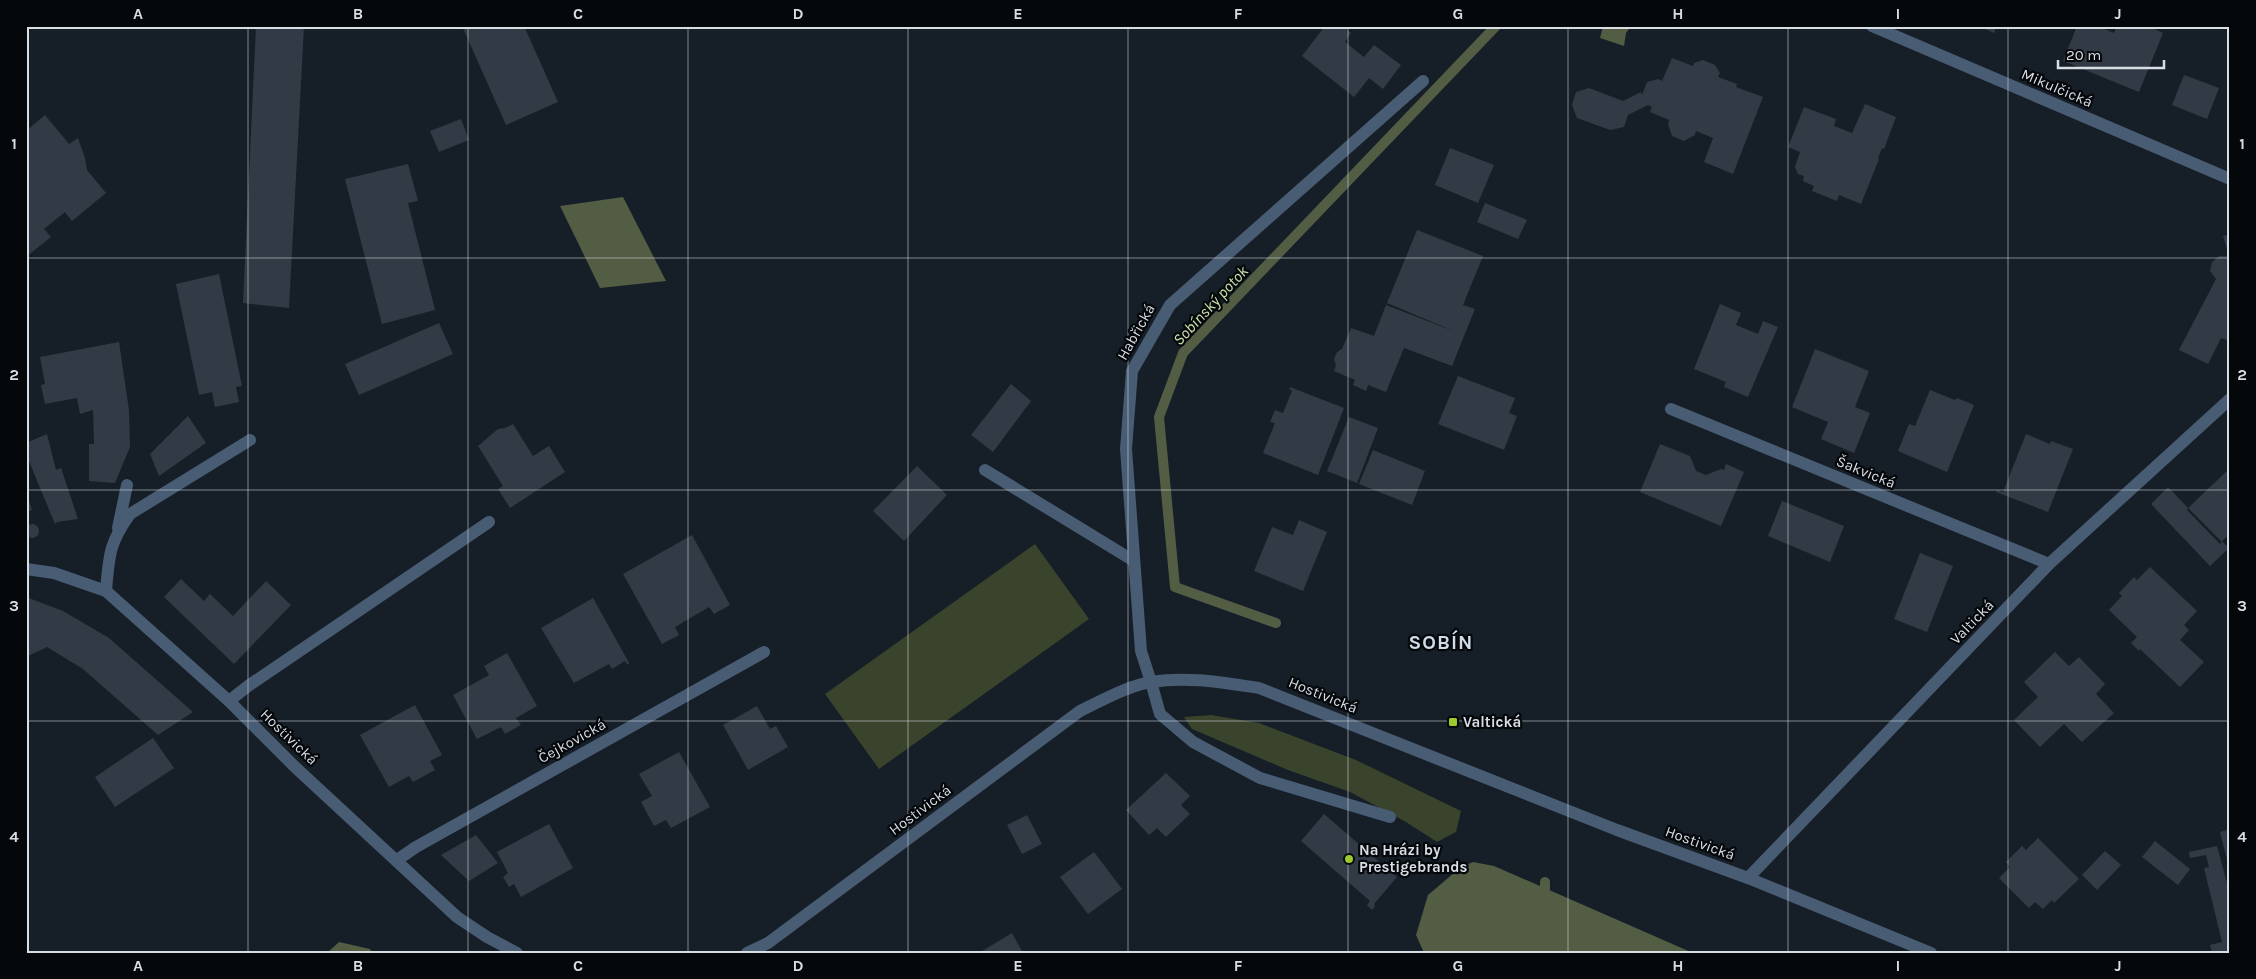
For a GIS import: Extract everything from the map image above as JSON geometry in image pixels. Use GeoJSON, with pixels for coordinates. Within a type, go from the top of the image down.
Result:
{"type":"FeatureCollection","features":[{"type":"Feature","properties":{"kind":"street","name":"Mikulčická"},"geometry":{"type":"LineString","coordinates":[[1872,26],[2230,179]]}},
{"type":"Feature","properties":{"kind":"street","name":"Habřická"},"geometry":{"type":"LineString","coordinates":[[1390,817],[1260,778],[1193,742],[1160,714],[1141,651],[1126,449],[1132,371],[1170,305],[1423,81]]}},
{"type":"Feature","properties":{"kind":"street","name":"Valtická"},"geometry":{"type":"LineString","coordinates":[[1748,878],[2049,564],[2230,399]]}},
{"type":"Feature","properties":{"kind":"street","name":"Šakvická"},"geometry":{"type":"LineString","coordinates":[[1671,409],[2049,564]]}},
{"type":"Feature","properties":{"kind":"street"},"geometry":{"type":"LineString","coordinates":[[116,532],[130,514],[250,440]]}},
{"type":"Feature","properties":{"kind":"street"},"geometry":{"type":"LineString","coordinates":[[985,470],[1134,561]]}},
{"type":"Feature","properties":{"kind":"street"},"geometry":{"type":"LineString","coordinates":[[106,591],[109,553],[127,485]]}},
{"type":"Feature","properties":{"kind":"street"},"geometry":{"type":"LineString","coordinates":[[229,700],[489,522]]}},
{"type":"Feature","properties":{"kind":"street","name":"Hostivická"},"geometry":{"type":"LineString","coordinates":[[26,569],[54,573],[106,591],[229,700],[294,766],[457,917],[517,953]]}},
{"type":"Feature","properties":{"kind":"street","name":"Čejkovická"},"geometry":{"type":"LineString","coordinates":[[396,860],[764,652]]}},
{"type":"Feature","properties":{"kind":"street","name":"Hostivická"},"geometry":{"type":"LineString","coordinates":[[747,953],[768,943],[1080,711],[1107,697],[1151,682],[1207,680],[1259,688],[1617,830],[1748,878],[1931,953]]}},
{"type":"Feature","properties":{"kind":"shaded area"},"geometry":{"type":"Polygon","coordinates":[[[1603,26],[1631,26],[1626,33],[1624,46],[1600,38],[1603,26]]]}},
{"type":"Feature","properties":{"kind":"shaded area"},"geometry":{"type":"Polygon","coordinates":[[[623,197],[666,281],[600,288],[560,206],[623,197]]]}},
{"type":"Feature","properties":{"kind":"shaded area"},"geometry":{"type":"Polygon","coordinates":[[[1035,544],[1089,619],[879,769],[825,694],[1035,544]]]}},
{"type":"Feature","properties":{"kind":"shaded area"},"geometry":{"type":"Polygon","coordinates":[[[1211,715],[1259,723],[1356,760],[1461,811],[1456,832],[1437,842],[1406,822],[1350,792],[1288,770],[1192,729],[1184,717],[1211,715]]]}},
{"type":"Feature","properties":{"kind":"shaded area"},"geometry":{"type":"Polygon","coordinates":[[[1473,862],[1494,866],[1693,953],[1424,953],[1416,935],[1428,895],[1461,867],[1473,862]]]}},
{"type":"Feature","properties":{"kind":"shaded area"},"geometry":{"type":"Polygon","coordinates":[[[339,942],[370,949],[372,953],[327,953],[339,942]]]}},
{"type":"Feature","properties":{"kind":"building"},"geometry":{"type":"Polygon","coordinates":[[[256,26],[304,26],[289,308],[243,303],[256,26]]]}},
{"type":"Feature","properties":{"kind":"building"},"geometry":{"type":"Polygon","coordinates":[[[462,26],[524,26],[558,102],[506,125],[462,26]]]}},
{"type":"Feature","properties":{"kind":"building"},"geometry":{"type":"Polygon","coordinates":[[[1325,26],[1343,26],[1351,33],[1345,42],[1364,57],[1374,45],[1401,65],[1383,89],[1369,78],[1354,97],[1302,56],[1325,26]]]}},
{"type":"Feature","properties":{"kind":"building"},"geometry":{"type":"Polygon","coordinates":[[[1978,26],[1997,26],[1994,33],[1978,26]]]}},
{"type":"Feature","properties":{"kind":"building"},"geometry":{"type":"Polygon","coordinates":[[[2077,26],[2097,26],[2114,33],[2117,26],[2148,26],[2163,33],[2139,92],[2063,61],[2077,26]]]}},
{"type":"Feature","properties":{"kind":"building"},"geometry":{"type":"Polygon","coordinates":[[[1672,58],[1693,66],[1694,63],[1703,60],[1715,65],[1720,73],[1718,77],[1737,84],[1736,87],[1763,97],[1733,174],[1704,162],[1713,138],[1696,131],[1695,135],[1684,141],[1672,136],[1668,124],[1669,120],[1650,112],[1652,107],[1648,105],[1628,115],[1624,127],[1610,130],[1577,118],[1572,105],[1576,92],[1589,88],[1623,101],[1641,92],[1642,95],[1647,82],[1658,79],[1662,81],[1672,58]]]}},
{"type":"Feature","properties":{"kind":"building"},"geometry":{"type":"Polygon","coordinates":[[[2184,75],[2219,88],[2207,119],[2172,105],[2184,75]]]}},
{"type":"Feature","properties":{"kind":"building"},"geometry":{"type":"Polygon","coordinates":[[[1865,104],[1896,117],[1861,204],[1839,195],[1837,201],[1812,191],[1814,186],[1803,181],[1804,176],[1798,174],[1795,167],[1800,152],[1788,147],[1804,107],[1836,119],[1834,126],[1852,133],[1865,104]]]}},
{"type":"Feature","properties":{"kind":"building"},"geometry":{"type":"Polygon","coordinates":[[[45,115],[69,144],[78,138],[87,170],[106,193],[72,221],[65,212],[44,229],[51,237],[26,257],[26,131],[45,115]]]}},
{"type":"Feature","properties":{"kind":"building"},"geometry":{"type":"Polygon","coordinates":[[[461,119],[469,140],[439,152],[430,131],[461,119]]]}},
{"type":"Feature","properties":{"kind":"building"},"geometry":{"type":"Polygon","coordinates":[[[1450,148],[1494,165],[1478,203],[1435,185],[1450,148]]]}},
{"type":"Feature","properties":{"kind":"building"},"geometry":{"type":"Polygon","coordinates":[[[408,164],[418,201],[408,203],[435,310],[382,324],[345,179],[408,164]]]}},
{"type":"Feature","properties":{"kind":"building"},"geometry":{"type":"Polygon","coordinates":[[[1485,203],[1527,220],[1518,239],[1477,222],[1485,203]]]}},
{"type":"Feature","properties":{"kind":"building"},"geometry":{"type":"Polygon","coordinates":[[[1417,230],[1483,256],[1463,305],[1475,309],[1452,366],[1404,348],[1386,392],[1368,385],[1366,391],[1353,385],[1355,380],[1334,371],[1336,365],[1334,359],[1337,352],[1342,349],[1351,328],[1374,336],[1386,305],[1456,332],[1387,303],[1417,230]]]}},
{"type":"Feature","properties":{"kind":"building"},"geometry":{"type":"Polygon","coordinates":[[[2230,234],[2230,339],[2229,341],[2221,338],[2208,364],[2179,350],[2216,279],[2210,271],[2212,262],[2219,256],[2229,256],[2223,236],[2230,234]]]}},
{"type":"Feature","properties":{"kind":"building"},"geometry":{"type":"Polygon","coordinates":[[[219,274],[242,386],[236,387],[239,402],[215,407],[212,392],[199,395],[176,284],[219,274]]]}},
{"type":"Feature","properties":{"kind":"building"},"geometry":{"type":"Polygon","coordinates":[[[1720,304],[1741,313],[1736,325],[1758,334],[1763,321],[1778,327],[1748,397],[1724,387],[1726,382],[1694,369],[1720,304]]]}},
{"type":"Feature","properties":{"kind":"building"},"geometry":{"type":"Polygon","coordinates":[[[439,323],[453,354],[359,395],[345,364],[439,323]]]}},
{"type":"Feature","properties":{"kind":"building"},"geometry":{"type":"Polygon","coordinates":[[[119,342],[129,410],[130,447],[115,483],[89,481],[89,444],[94,444],[93,410],[80,414],[77,398],[45,404],[41,385],[45,384],[40,357],[119,342]]]}},
{"type":"Feature","properties":{"kind":"building"},"geometry":{"type":"Polygon","coordinates":[[[1815,349],[1869,371],[1855,407],[1870,413],[1854,453],[1821,439],[1828,422],[1792,407],[1815,349]]]}},
{"type":"Feature","properties":{"kind":"building"},"geometry":{"type":"Polygon","coordinates":[[[1458,376],[1515,398],[1509,413],[1517,416],[1504,450],[1438,424],[1458,376]]]}},
{"type":"Feature","properties":{"kind":"building"},"geometry":{"type":"Polygon","coordinates":[[[1011,384],[1031,401],[993,452],[971,435],[1011,384]]]}},
{"type":"Feature","properties":{"kind":"building"},"geometry":{"type":"Polygon","coordinates":[[[1290,387],[1344,408],[1318,475],[1263,453],[1275,423],[1270,422],[1275,410],[1283,413],[1292,391],[1289,389],[1290,387]]]}},
{"type":"Feature","properties":{"kind":"building"},"geometry":{"type":"Polygon","coordinates":[[[1930,390],[1974,405],[1947,472],[1898,451],[1909,424],[1915,426],[1930,390]]]}},
{"type":"Feature","properties":{"kind":"building"},"geometry":{"type":"Polygon","coordinates":[[[188,416],[206,443],[159,476],[150,454],[188,416]]]}},
{"type":"Feature","properties":{"kind":"building"},"geometry":{"type":"Polygon","coordinates":[[[1349,417],[1378,428],[1357,483],[1327,471],[1349,417]]]}},
{"type":"Feature","properties":{"kind":"building"},"geometry":{"type":"Polygon","coordinates":[[[513,424],[533,456],[549,446],[565,472],[510,508],[498,489],[503,486],[478,446],[498,429],[513,424]]]}},
{"type":"Feature","properties":{"kind":"building"},"geometry":{"type":"Polygon","coordinates":[[[47,434],[56,470],[61,468],[78,519],[57,522],[55,524],[26,454],[26,443],[47,434]]]}},
{"type":"Feature","properties":{"kind":"building"},"geometry":{"type":"Polygon","coordinates":[[[2026,434],[2050,444],[2051,441],[2073,449],[2048,512],[1996,492],[1997,490],[2003,492],[2026,434]]]}},
{"type":"Feature","properties":{"kind":"building"},"geometry":{"type":"Polygon","coordinates":[[[1660,444],[1690,456],[1696,471],[1706,475],[1721,469],[1724,470],[1726,464],[1744,472],[1721,526],[1640,492],[1660,444]]]}},
{"type":"Feature","properties":{"kind":"building"},"geometry":{"type":"Polygon","coordinates":[[[1373,450],[1425,471],[1412,505],[1359,484],[1373,450]]]}},
{"type":"Feature","properties":{"kind":"building"},"geometry":{"type":"Polygon","coordinates":[[[917,466],[947,495],[904,541],[873,511],[917,466]]]}},
{"type":"Feature","properties":{"kind":"building"},"geometry":{"type":"Polygon","coordinates":[[[2230,468],[2230,534],[2222,541],[2229,548],[2210,566],[2151,504],[2168,487],[2188,508],[2230,468]],[[2188,508],[2187,510],[2220,544],[2222,542],[2188,508]]]}},
{"type":"Feature","properties":{"kind":"building"},"geometry":{"type":"Polygon","coordinates":[[[26,492],[32,510],[26,512],[26,492]]]}},
{"type":"Feature","properties":{"kind":"building"},"geometry":{"type":"Polygon","coordinates":[[[1782,501],[1844,526],[1830,562],[1768,536],[1782,501]]]}},
{"type":"Feature","properties":{"kind":"building"},"geometry":{"type":"Polygon","coordinates":[[[1299,520],[1327,532],[1303,591],[1254,571],[1272,527],[1293,535],[1299,520]]]}},
{"type":"Feature","properties":{"kind":"building"},"geometry":{"type":"Polygon","coordinates":[[[29,524],[35,524],[39,531],[35,538],[29,538],[25,534],[25,528],[29,524]]]}},
{"type":"Feature","properties":{"kind":"building"},"geometry":{"type":"Polygon","coordinates":[[[692,535],[730,605],[714,614],[709,607],[675,627],[679,635],[662,644],[623,574],[692,535]]]}},
{"type":"Feature","properties":{"kind":"building"},"geometry":{"type":"Polygon","coordinates":[[[1920,553],[1953,566],[1927,632],[1894,619],[1920,553]]]}},
{"type":"Feature","properties":{"kind":"building"},"geometry":{"type":"Polygon","coordinates":[[[2150,567],[2197,611],[2184,625],[2189,630],[2180,640],[2204,662],[2180,687],[2140,649],[2139,651],[2131,643],[2137,637],[2109,610],[2122,596],[2119,593],[2134,577],[2137,580],[2150,567]]]}},
{"type":"Feature","properties":{"kind":"building"},"geometry":{"type":"Polygon","coordinates":[[[181,579],[204,601],[210,594],[233,616],[266,581],[291,605],[234,664],[164,597],[181,579]]]}},
{"type":"Feature","properties":{"kind":"building"},"geometry":{"type":"Polygon","coordinates":[[[26,597],[63,611],[109,638],[193,712],[158,735],[83,669],[47,647],[26,657],[26,597]]]}},
{"type":"Feature","properties":{"kind":"building"},"geometry":{"type":"Polygon","coordinates":[[[593,598],[629,663],[628,665],[625,661],[612,669],[609,664],[574,683],[541,628],[593,598]]]}},
{"type":"Feature","properties":{"kind":"building"},"geometry":{"type":"Polygon","coordinates":[[[2055,652],[2069,666],[2079,657],[2105,684],[2096,694],[2114,713],[2082,742],[2064,724],[2040,747],[2014,720],[2038,697],[2024,682],[2055,652]]]}},
{"type":"Feature","properties":{"kind":"building"},"geometry":{"type":"Polygon","coordinates":[[[507,653],[537,706],[516,718],[521,725],[505,734],[501,727],[477,739],[453,695],[489,675],[484,666],[507,653]]]}},
{"type":"Feature","properties":{"kind":"building"},"geometry":{"type":"Polygon","coordinates":[[[415,705],[442,755],[430,761],[435,770],[413,782],[409,776],[389,787],[360,735],[415,705]]]}},
{"type":"Feature","properties":{"kind":"building"},"geometry":{"type":"Polygon","coordinates":[[[757,706],[770,729],[776,726],[788,747],[748,770],[723,725],[757,706]]]}},
{"type":"Feature","properties":{"kind":"building"},"geometry":{"type":"Polygon","coordinates":[[[153,738],[174,768],[115,807],[95,777],[153,738]]]}},
{"type":"Feature","properties":{"kind":"building"},"geometry":{"type":"Polygon","coordinates":[[[679,752],[710,807],[671,828],[666,820],[654,826],[641,802],[652,796],[639,774],[679,752]]]}},
{"type":"Feature","properties":{"kind":"building"},"geometry":{"type":"Polygon","coordinates":[[[1166,773],[1190,796],[1181,805],[1190,814],[1166,837],[1157,828],[1149,835],[1126,810],[1166,773]]]}},
{"type":"Feature","properties":{"kind":"building","name":"Na Hrázi by Prestigebrands"},"geometry":{"type":"Polygon","coordinates":[[[1324,814],[1397,877],[1374,904],[1375,906],[1372,910],[1367,905],[1370,901],[1301,841],[1324,814]]]}},
{"type":"Feature","properties":{"kind":"building"},"geometry":{"type":"Polygon","coordinates":[[[1027,815],[1042,844],[1022,854],[1007,825],[1027,815]]]}},
{"type":"Feature","properties":{"kind":"building"},"geometry":{"type":"Polygon","coordinates":[[[549,824],[573,868],[521,897],[514,884],[509,887],[503,877],[508,873],[497,852],[549,824]]]}},
{"type":"Feature","properties":{"kind":"building"},"geometry":{"type":"Polygon","coordinates":[[[2230,829],[2230,868],[2229,868],[2220,832],[2230,829]]]}},
{"type":"Feature","properties":{"kind":"building"},"geometry":{"type":"Polygon","coordinates":[[[476,835],[498,863],[469,881],[441,855],[476,835]]]}},
{"type":"Feature","properties":{"kind":"building"},"geometry":{"type":"Polygon","coordinates":[[[2038,838],[2079,879],[2054,903],[2052,900],[2043,909],[2035,902],[2029,908],[1999,878],[2010,867],[2006,862],[2022,846],[2026,850],[2038,838]]]}},
{"type":"Feature","properties":{"kind":"building"},"geometry":{"type":"Polygon","coordinates":[[[2155,841],[2190,869],[2178,885],[2142,857],[2155,841]]]}},
{"type":"Feature","properties":{"kind":"building"},"geometry":{"type":"Polygon","coordinates":[[[2217,846],[2230,894],[2230,953],[2212,953],[2210,945],[2222,942],[2204,868],[2209,867],[2206,855],[2190,858],[2189,852],[2217,846]]]}},
{"type":"Feature","properties":{"kind":"building"},"geometry":{"type":"Polygon","coordinates":[[[2105,851],[2121,865],[2097,890],[2082,875],[2105,851]]]}},
{"type":"Feature","properties":{"kind":"building"},"geometry":{"type":"Polygon","coordinates":[[[1094,852],[1122,889],[1088,914],[1060,877],[1094,852]]]}},
{"type":"Feature","properties":{"kind":"building"},"geometry":{"type":"Polygon","coordinates":[[[1012,933],[1023,953],[979,953],[1012,933]]]}},
{"type":"Feature","properties":{"kind":"waterway","name":"Sobínský potok"},"geometry":{"type":"LineString","coordinates":[[1276,623],[1175,587],[1159,417],[1183,353],[1496,26]]}},
{"type":"Feature","properties":{"kind":"waterway","name":"Sobínský potok"},"geometry":{"type":"LineString","coordinates":[[1545,882],[1545,901]]}},
{"type":"Feature","properties":{"kind":"place","name":"Valtická"},"geometry":{"type":"Point","coordinates":[1453,722]}},
{"type":"Feature","properties":{"kind":"place","name":"Na Hrázi by Prestigebrands"},"geometry":{"type":"Point","coordinates":[1349,859]}},
{"type":"Feature","properties":{"kind":"district","name":"SOBÍN"},"geometry":{"type":"Point","coordinates":[1441,642]}}]}
